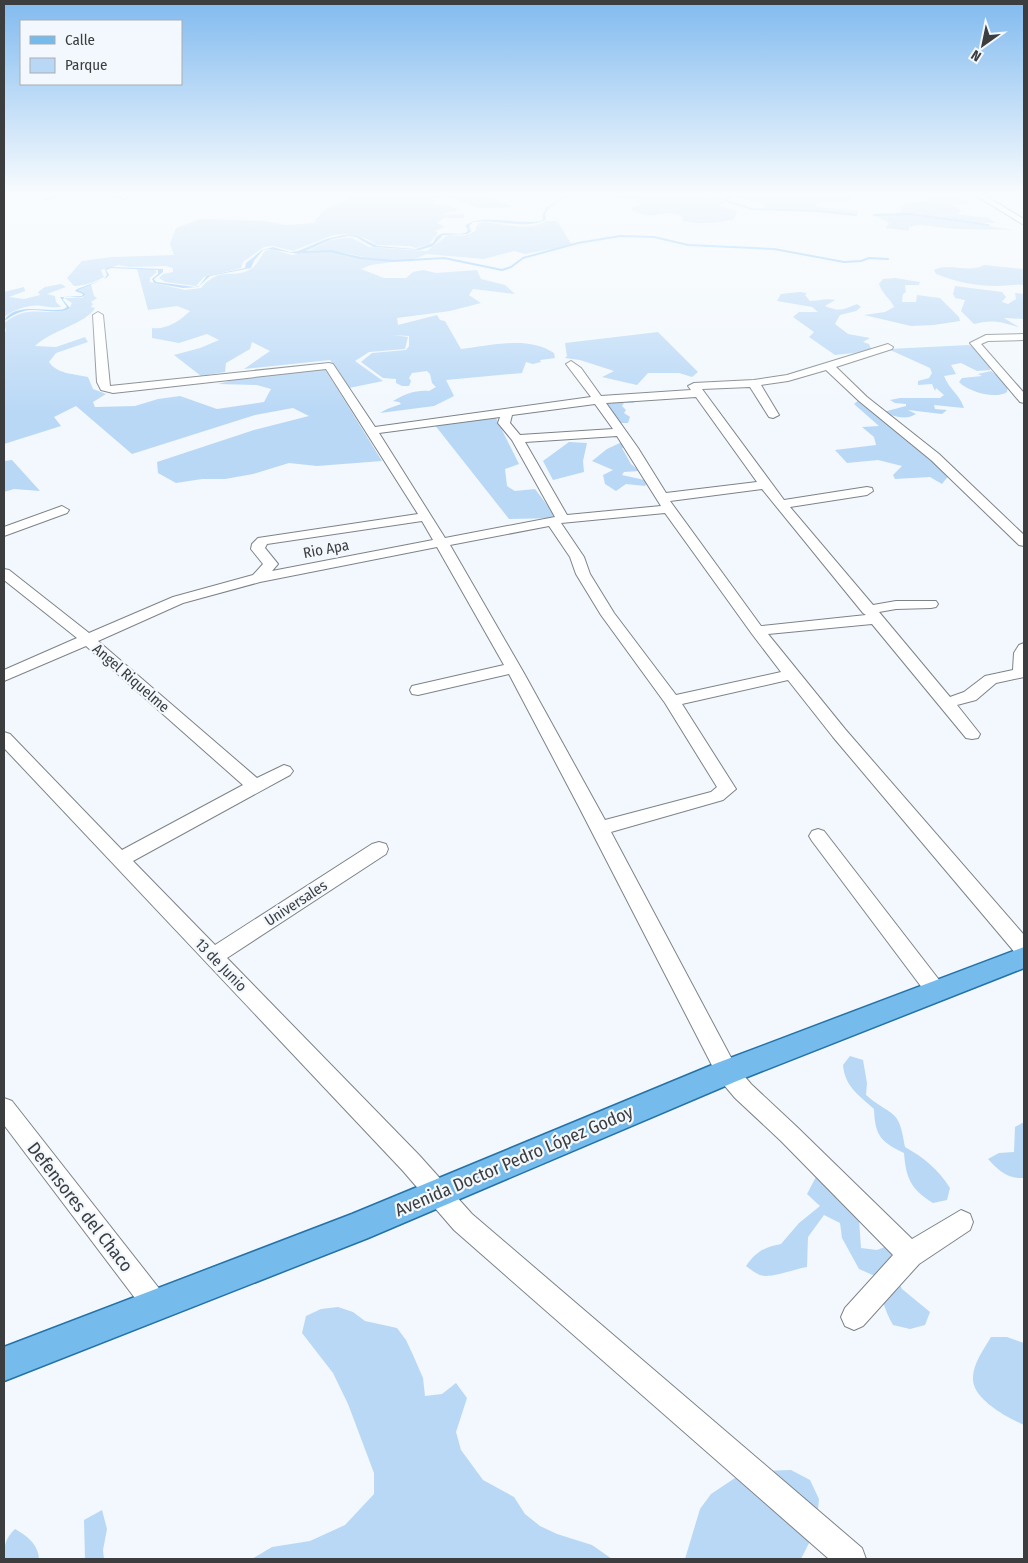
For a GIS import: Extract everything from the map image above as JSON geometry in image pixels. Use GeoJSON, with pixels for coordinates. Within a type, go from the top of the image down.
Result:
{"type":"FeatureCollection","features":[{"type":"Feature","properties":{"kind":"main road","name":"Avenida Doctor Pedro López Godoy"},"geometry":{"type":"LineString","coordinates":[[4,1364],[438,1194],[727,1072],[1024,957]]}},
{"type":"Feature","properties":{"kind":"street"},"geometry":{"type":"LineString","coordinates":[[98,315],[103,382],[105,388],[113,390],[329,366],[442,543],[513,668],[600,828],[727,1072],[743,1091],[789,1134],[910,1255]]}},
{"type":"Feature","properties":{"kind":"street"},"geometry":{"type":"LineString","coordinates":[[1024,337],[986,338],[975,343],[1024,400]]}},
{"type":"Feature","properties":{"kind":"street"},"geometry":{"type":"LineString","coordinates":[[888,347],[788,378],[754,383],[694,386],[781,504],[972,734]]}},
{"type":"Feature","properties":{"kind":"street"},"geometry":{"type":"LineString","coordinates":[[570,364],[577,370],[596,400],[632,448],[665,503],[757,631],[839,732],[1024,949]]}},
{"type":"Feature","properties":{"kind":"street"},"geometry":{"type":"LineString","coordinates":[[829,366],[864,399],[935,457],[1024,542]]}},
{"type":"Feature","properties":{"kind":"street"},"geometry":{"type":"LineString","coordinates":[[754,383],[773,415]]}},
{"type":"Feature","properties":{"kind":"street"},"geometry":{"type":"LineString","coordinates":[[370,431],[596,400],[699,393]]}},
{"type":"Feature","properties":{"kind":"street"},"geometry":{"type":"LineString","coordinates":[[507,412],[504,423],[517,439],[577,557],[583,574],[608,615],[672,701],[727,790],[717,796],[600,828]]}},
{"type":"Feature","properties":{"kind":"street"},"geometry":{"type":"LineString","coordinates":[[517,439],[620,432]]}},
{"type":"Feature","properties":{"kind":"street","name":"Rio Apa"},"geometry":{"type":"LineString","coordinates":[[4,676],[178,600],[258,578],[558,521],[766,485]]}},
{"type":"Feature","properties":{"kind":"street"},"geometry":{"type":"LineString","coordinates":[[781,504],[868,492]]}},
{"type":"Feature","properties":{"kind":"street"},"geometry":{"type":"LineString","coordinates":[[4,532],[62,510]]}},
{"type":"Feature","properties":{"kind":"street"},"geometry":{"type":"LineString","coordinates":[[258,578],[271,564],[258,549],[259,544],[263,541],[425,517]]}},
{"type":"Feature","properties":{"kind":"street","name":"Angel Riquelme"},"geometry":{"type":"LineString","coordinates":[[4,573],[87,639],[255,786]]}},
{"type":"Feature","properties":{"kind":"street"},"geometry":{"type":"LineString","coordinates":[[757,631],[872,614],[896,605],[931,604]]}},
{"type":"Feature","properties":{"kind":"street"},"geometry":{"type":"LineString","coordinates":[[946,703],[970,696],[991,679],[1018,674],[1022,671],[1022,651],[1024,648]]}},
{"type":"Feature","properties":{"kind":"street"},"geometry":{"type":"LineString","coordinates":[[418,690],[513,668]]}},
{"type":"Feature","properties":{"kind":"street"},"geometry":{"type":"LineString","coordinates":[[672,701],[792,674]]}},
{"type":"Feature","properties":{"kind":"street","name":"13 de Junio"},"geometry":{"type":"LineString","coordinates":[[4,738],[478,1236],[851,1559]]}},
{"type":"Feature","properties":{"kind":"street"},"geometry":{"type":"LineString","coordinates":[[121,859],[284,771]]}},
{"type":"Feature","properties":{"kind":"street"},"geometry":{"type":"LineString","coordinates":[[818,836],[936,991]]}},
{"type":"Feature","properties":{"kind":"street","name":"Universales"},"geometry":{"type":"LineString","coordinates":[[213,957],[379,849]]}},
{"type":"Feature","properties":{"kind":"street","name":"Defensores del Chaco"},"geometry":{"type":"LineString","coordinates":[[4,1108],[156,1305]]}},
{"type":"Feature","properties":{"kind":"street"},"geometry":{"type":"LineString","coordinates":[[854,1317],[910,1255],[961,1222]]}},
{"type":"Feature","properties":{"kind":"green space"},"geometry":{"type":"Polygon","coordinates":[[[77,267],[112,267],[101,270],[104,277],[101,279],[78,286],[74,286],[67,278],[77,267]]]}},
{"type":"Feature","properties":{"kind":"green space"},"geometry":{"type":"Polygon","coordinates":[[[169,267],[241,267],[204,277],[196,286],[165,282],[159,278],[163,274],[173,272],[173,268],[169,267]]]}},
{"type":"Feature","properties":{"kind":"green space"},"geometry":{"type":"Polygon","coordinates":[[[253,267],[366,267],[361,269],[384,278],[406,278],[413,272],[423,270],[436,273],[477,270],[481,279],[505,285],[515,294],[473,289],[469,295],[481,303],[450,311],[397,318],[398,325],[437,315],[440,320],[445,321],[461,349],[509,343],[533,344],[554,353],[555,358],[540,360],[541,362],[533,364],[526,362],[522,373],[446,380],[454,396],[434,406],[380,413],[401,404],[393,401],[402,396],[415,392],[429,391],[436,387],[432,383],[430,374],[427,371],[412,373],[409,378],[411,381],[409,386],[402,386],[396,383],[396,379],[383,378],[361,362],[372,353],[406,350],[409,346],[409,336],[393,335],[408,337],[405,349],[369,352],[355,361],[383,381],[349,388],[330,360],[244,369],[270,351],[252,342],[250,349],[226,363],[225,372],[201,376],[174,355],[200,348],[219,340],[207,334],[179,343],[152,338],[152,328],[162,328],[172,324],[190,311],[177,306],[148,310],[137,269],[154,269],[157,272],[150,278],[150,282],[185,290],[201,288],[208,281],[220,275],[244,272],[253,267]]]}},
{"type":"Feature","properties":{"kind":"green space"},"geometry":{"type":"Polygon","coordinates":[[[946,267],[1024,269],[1024,285],[989,286],[973,284],[943,277],[936,274],[934,270],[946,267]]]}},
{"type":"Feature","properties":{"kind":"green space"},"geometry":{"type":"Polygon","coordinates":[[[895,278],[920,282],[919,285],[905,285],[906,292],[903,294],[902,302],[916,302],[917,295],[940,298],[959,317],[960,321],[911,326],[864,315],[885,312],[894,307],[879,284],[883,279],[895,278]]]}},
{"type":"Feature","properties":{"kind":"green space"},"geometry":{"type":"Polygon","coordinates":[[[61,284],[66,287],[47,294],[55,296],[56,302],[61,307],[27,307],[4,317],[4,292],[24,287],[25,291],[9,297],[24,299],[40,295],[38,292],[45,287],[61,284]]]}},
{"type":"Feature","properties":{"kind":"green space"},"geometry":{"type":"Polygon","coordinates":[[[91,284],[94,296],[97,298],[91,302],[93,304],[91,307],[95,308],[91,313],[35,346],[56,347],[85,337],[88,342],[56,353],[49,362],[61,371],[88,377],[93,389],[106,394],[93,402],[95,407],[135,406],[158,399],[180,396],[217,409],[264,402],[271,389],[257,385],[218,384],[245,377],[325,369],[382,461],[317,466],[289,463],[253,474],[225,479],[202,479],[176,483],[158,473],[157,462],[254,430],[309,416],[293,408],[255,415],[132,454],[76,406],[54,417],[61,426],[4,444],[4,333],[6,331],[4,323],[22,313],[52,312],[69,309],[72,303],[64,298],[82,298],[86,294],[78,290],[91,284]]]}},
{"type":"Feature","properties":{"kind":"green space"},"geometry":{"type":"Polygon","coordinates":[[[955,286],[1002,292],[1006,297],[1002,302],[1008,304],[1016,299],[1015,293],[1024,294],[1024,319],[1004,318],[1019,327],[997,322],[974,324],[961,311],[965,300],[955,298],[953,294],[955,286]]]}},
{"type":"Feature","properties":{"kind":"green space"},"geometry":{"type":"Polygon","coordinates":[[[807,293],[805,295],[810,301],[835,300],[825,306],[838,310],[857,304],[861,307],[856,311],[840,315],[835,324],[848,334],[870,338],[863,342],[869,344],[872,351],[835,355],[809,337],[814,332],[793,317],[799,312],[818,312],[812,307],[777,301],[781,294],[807,293]]]}},
{"type":"Feature","properties":{"kind":"green space"},"geometry":{"type":"Polygon","coordinates":[[[658,332],[698,372],[692,377],[679,373],[648,373],[637,385],[602,377],[614,371],[580,360],[565,358],[567,356],[565,343],[658,332]]]}},
{"type":"Feature","properties":{"kind":"green space"},"geometry":{"type":"Polygon","coordinates":[[[969,345],[990,364],[990,370],[977,371],[961,363],[951,365],[956,374],[944,376],[964,408],[934,405],[935,409],[947,410],[942,414],[908,410],[916,414],[908,417],[895,416],[883,412],[906,406],[906,404],[895,403],[890,400],[900,398],[940,398],[944,395],[936,388],[935,391],[932,384],[918,385],[918,381],[929,378],[932,373],[930,368],[888,349],[969,345]]]}},
{"type":"Feature","properties":{"kind":"green space"},"geometry":{"type":"Polygon","coordinates":[[[991,371],[1008,385],[1007,392],[989,395],[968,388],[959,382],[962,378],[982,376],[978,374],[991,371]]]}},
{"type":"Feature","properties":{"kind":"green space"},"geometry":{"type":"Polygon","coordinates":[[[633,398],[634,403],[624,403],[622,406],[626,410],[624,413],[630,417],[628,423],[618,423],[598,400],[633,398]]]}},
{"type":"Feature","properties":{"kind":"green space"},"geometry":{"type":"Polygon","coordinates":[[[859,400],[950,474],[942,484],[930,477],[895,479],[893,475],[902,466],[878,460],[847,463],[835,450],[876,445],[874,437],[862,427],[879,426],[854,404],[859,400]]]}},
{"type":"Feature","properties":{"kind":"green space"},"geometry":{"type":"Polygon","coordinates":[[[495,416],[519,464],[505,469],[507,486],[515,491],[535,489],[557,518],[509,519],[434,424],[495,416]]]}},
{"type":"Feature","properties":{"kind":"green space"},"geometry":{"type":"Polygon","coordinates":[[[624,441],[632,446],[622,448],[631,464],[639,471],[624,472],[622,475],[649,481],[645,486],[626,484],[616,491],[605,484],[603,475],[613,470],[592,461],[607,449],[624,441]]]}},
{"type":"Feature","properties":{"kind":"green space"},"geometry":{"type":"Polygon","coordinates":[[[569,442],[587,443],[583,461],[584,472],[553,480],[543,461],[569,442]]]}},
{"type":"Feature","properties":{"kind":"green space"},"geometry":{"type":"Polygon","coordinates":[[[12,460],[40,491],[14,489],[4,492],[4,461],[12,460]]]}},
{"type":"Feature","properties":{"kind":"green space"},"geometry":{"type":"Polygon","coordinates":[[[850,1056],[863,1060],[867,1083],[866,1095],[897,1119],[903,1134],[905,1147],[930,1164],[946,1181],[950,1188],[947,1200],[933,1203],[915,1188],[908,1177],[904,1153],[881,1137],[876,1126],[874,1109],[858,1095],[844,1073],[843,1065],[850,1056]]]}},
{"type":"Feature","properties":{"kind":"green space"},"geometry":{"type":"Polygon","coordinates":[[[1024,1122],[1024,1178],[1018,1178],[1004,1173],[988,1159],[999,1153],[1014,1152],[1015,1127],[1024,1122]]]}},
{"type":"Feature","properties":{"kind":"green space"},"geometry":{"type":"Polygon","coordinates":[[[817,1175],[859,1219],[861,1248],[877,1250],[890,1245],[895,1275],[902,1289],[930,1312],[925,1325],[910,1329],[893,1325],[875,1276],[859,1269],[842,1238],[840,1223],[824,1215],[808,1237],[807,1267],[764,1276],[746,1266],[761,1251],[781,1244],[799,1223],[820,1206],[807,1194],[817,1175]]]}},
{"type":"Feature","properties":{"kind":"green space"},"geometry":{"type":"Polygon","coordinates":[[[338,1307],[353,1312],[365,1321],[397,1328],[406,1340],[423,1378],[425,1396],[442,1394],[456,1383],[467,1398],[456,1432],[461,1450],[483,1480],[514,1497],[525,1514],[540,1526],[557,1534],[592,1545],[612,1559],[252,1559],[272,1547],[310,1541],[345,1525],[374,1494],[374,1473],[348,1404],[333,1373],[302,1333],[306,1316],[321,1309],[338,1307]]]}},
{"type":"Feature","properties":{"kind":"green space"},"geometry":{"type":"Polygon","coordinates":[[[991,1337],[1007,1337],[1024,1343],[1024,1425],[1009,1418],[985,1401],[975,1387],[973,1380],[974,1369],[991,1337]]]}},
{"type":"Feature","properties":{"kind":"green space"},"geometry":{"type":"Polygon","coordinates":[[[791,1470],[810,1480],[819,1499],[817,1519],[812,1537],[801,1559],[685,1559],[700,1509],[711,1494],[741,1474],[758,1471],[791,1470]]]}},
{"type":"Feature","properties":{"kind":"green space"},"geometry":{"type":"Polygon","coordinates":[[[102,1510],[107,1529],[103,1550],[104,1559],[85,1559],[84,1520],[102,1510]]]}},
{"type":"Feature","properties":{"kind":"green space"},"geometry":{"type":"Polygon","coordinates":[[[15,1529],[31,1541],[37,1549],[39,1559],[4,1559],[6,1542],[15,1529]]]}},
{"type":"Feature","properties":{"kind":"water"},"geometry":{"type":"Polygon","coordinates":[[[110,267],[163,269],[163,272],[154,279],[156,282],[195,287],[199,286],[207,276],[251,267],[210,276],[198,287],[183,288],[154,283],[152,279],[158,274],[158,270],[111,268],[106,270],[109,275],[104,279],[107,275],[105,269],[110,267]]]}},
{"type":"Feature","properties":{"kind":"water"},"geometry":{"type":"Polygon","coordinates":[[[102,280],[78,290],[86,294],[84,296],[68,297],[82,296],[83,294],[75,291],[102,280]]]}},
{"type":"Feature","properties":{"kind":"water"},"geometry":{"type":"Polygon","coordinates":[[[60,297],[64,297],[63,300],[70,308],[61,311],[26,311],[4,321],[15,311],[23,309],[64,309],[67,307],[60,297]]]}},
{"type":"Feature","properties":{"kind":"waterway"},"geometry":{"type":"LineString","coordinates":[[487,267],[502,270],[511,267]]}}]}
